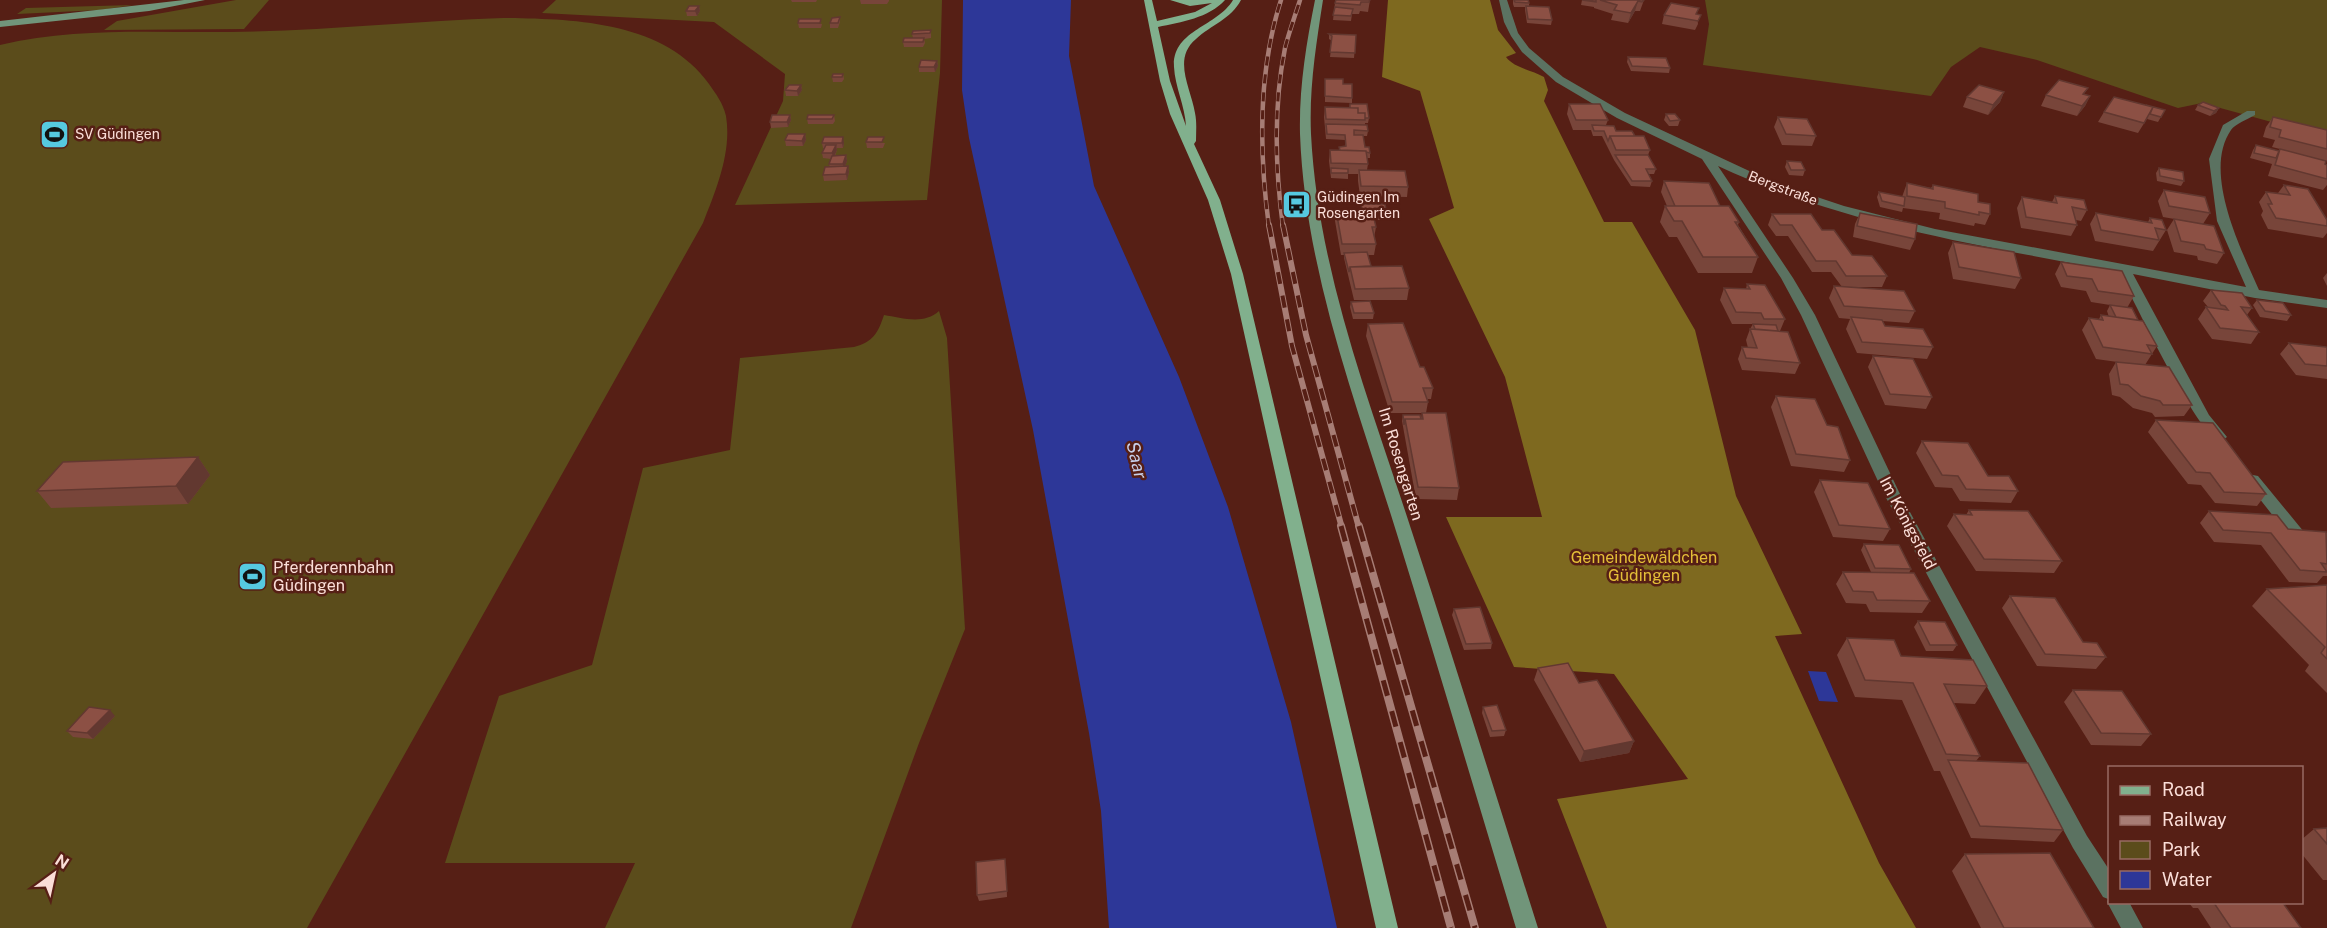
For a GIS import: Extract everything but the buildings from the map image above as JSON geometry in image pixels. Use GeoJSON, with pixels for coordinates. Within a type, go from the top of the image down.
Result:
{"type":"FeatureCollection","features":[{"type":"Feature","properties":{"kind":"main road"},"geometry":{"type":"LineString","coordinates":[[1148,0],[1175,114],[1214,200],[1237,274],[1387,928]]}},
{"type":"Feature","properties":{"kind":"main road"},"geometry":{"type":"LineString","coordinates":[[1174,0],[1190,3],[1212,0]]}},
{"type":"Feature","properties":{"kind":"main road"},"geometry":{"type":"LineString","coordinates":[[1153,25],[1189,16],[1221,0]]}},
{"type":"Feature","properties":{"kind":"main road"},"geometry":{"type":"LineString","coordinates":[[1192,150],[1190,111],[1178,67],[1179,54],[1192,36],[1228,12],[1237,0]]}},
{"type":"Feature","properties":{"kind":"street"},"geometry":{"type":"LineString","coordinates":[[0,24],[201,0]]}},
{"type":"Feature","properties":{"kind":"street","name":"Im Rosengarten"},"geometry":{"type":"LineString","coordinates":[[1319,0],[1310,47],[1304,130],[1307,171],[1323,266],[1371,429],[1527,928]]}},
{"type":"Feature","properties":{"kind":"street","name":"Bergstraße"},"geometry":{"type":"LineString","coordinates":[[1503,0],[1510,27],[1516,37],[1541,63],[1564,82],[1605,107],[1771,185],[1841,209],[1924,230],[2255,294],[2327,304]]}},
{"type":"Feature","properties":{"kind":"street"},"geometry":{"type":"LineString","coordinates":[[0,15],[64,16]]}},
{"type":"Feature","properties":{"kind":"street"},"geometry":{"type":"LineString","coordinates":[[2251,113],[2227,127],[2214,159],[2223,221],[2255,294]]}},
{"type":"Feature","properties":{"kind":"street","name":"Im Königsfeld"},"geometry":{"type":"LineString","coordinates":[[1707,156],[1787,278],[1808,315],[1891,492],[2080,842],[2108,888]]}},
{"type":"Feature","properties":{"kind":"street"},"geometry":{"type":"LineString","coordinates":[[2123,268],[2203,417],[2232,453]]}},
{"type":"Feature","properties":{"kind":"street"},"geometry":{"type":"LineString","coordinates":[[2247,472],[2298,536]]}},
{"type":"Feature","properties":{"kind":"street"},"geometry":{"type":"LineString","coordinates":[[2118,904],[2132,928]]}},
{"type":"Feature","properties":{"kind":"green space"},"geometry":{"type":"Polygon","coordinates":[[[236,0],[269,0],[244,29],[104,30],[117,21],[236,0]]]}},
{"type":"Feature","properties":{"kind":"green space"},"geometry":{"type":"Polygon","coordinates":[[[556,0],[942,0],[940,73],[927,200],[735,205],[783,101],[785,74],[714,22],[542,13],[556,0]]]}},
{"type":"Feature","properties":{"kind":"green space","name":"Gemeindewäldchen Güdingen"},"geometry":{"type":"Polygon","coordinates":[[[1388,0],[1490,0],[1498,30],[1516,53],[1506,57],[1518,66],[1544,77],[1548,90],[1544,101],[1604,222],[1632,222],[1695,330],[1736,496],[1802,634],[1775,636],[1879,863],[1916,928],[1607,928],[1557,799],[1688,779],[1614,674],[1514,667],[1446,517],[1542,517],[1505,377],[1429,219],[1454,208],[1420,91],[1382,77],[1388,0]]]}},
{"type":"Feature","properties":{"kind":"green space"},"geometry":{"type":"Polygon","coordinates":[[[1705,0],[2327,0],[2327,137],[2202,103],[2178,108],[2037,60],[1980,47],[1951,67],[1931,96],[1703,65],[1709,24],[1705,0]]]}},
{"type":"Feature","properties":{"kind":"green space"},"geometry":{"type":"Polygon","coordinates":[[[133,5],[100,10],[17,14],[26,8],[133,5]]]}},
{"type":"Feature","properties":{"kind":"green space","name":"Pferderennbahn Güdingen"},"geometry":{"type":"Polygon","coordinates":[[[503,18],[559,20],[616,28],[668,47],[690,63],[709,84],[726,116],[727,143],[722,171],[703,223],[307,928],[0,928],[0,45],[29,39],[86,33],[265,31],[503,18]]]}},
{"type":"Feature","properties":{"kind":"green space"},"geometry":{"type":"Polygon","coordinates":[[[939,311],[947,338],[965,629],[919,743],[851,928],[605,928],[635,863],[445,863],[499,696],[592,665],[643,468],[730,450],[740,358],[854,347],[874,336],[884,315],[920,319],[939,311]]]}},
{"type":"Feature","properties":{"kind":"water","name":"Saar"},"geometry":{"type":"Polygon","coordinates":[[[963,0],[1071,0],[1069,56],[1094,186],[1179,377],[1228,507],[1291,722],[1337,928],[1109,928],[1101,811],[1089,733],[1033,430],[969,138],[962,90],[963,0]]]}},
{"type":"Feature","properties":{"kind":"water"},"geometry":{"type":"Polygon","coordinates":[[[1808,671],[1826,672],[1838,702],[1819,701],[1808,671]]]}},
{"type":"Feature","properties":{"kind":"railway"},"geometry":{"type":"LineString","coordinates":[[1269,227],[1263,170],[1264,84],[1273,27],[1281,0]]}},
{"type":"Feature","properties":{"kind":"railway"},"geometry":{"type":"LineString","coordinates":[[1283,227],[1277,160],[1278,93],[1285,48],[1300,0]]}},
{"type":"Feature","properties":{"kind":"railway"},"geometry":{"type":"LineString","coordinates":[[1269,225],[1292,346],[1342,528]]}},
{"type":"Feature","properties":{"kind":"railway"},"geometry":{"type":"LineString","coordinates":[[1283,225],[1306,335],[1359,528]]}},
{"type":"Feature","properties":{"kind":"railway"},"geometry":{"type":"LineString","coordinates":[[1341,526],[1451,928]]}},
{"type":"Feature","properties":{"kind":"railway"},"geometry":{"type":"LineString","coordinates":[[1359,526],[1475,928]]}},
{"type":"Feature","properties":{"kind":"place","name":"SV Güdingen"},"geometry":{"type":"Point","coordinates":[54,134]}},
{"type":"Feature","properties":{"kind":"place","name":"Güdingen Im Rosengarten"},"geometry":{"type":"Point","coordinates":[1296,205]}},
{"type":"Feature","properties":{"kind":"place","name":"Pferderennbahn Güdingen"},"geometry":{"type":"Point","coordinates":[252,576]}}]}
